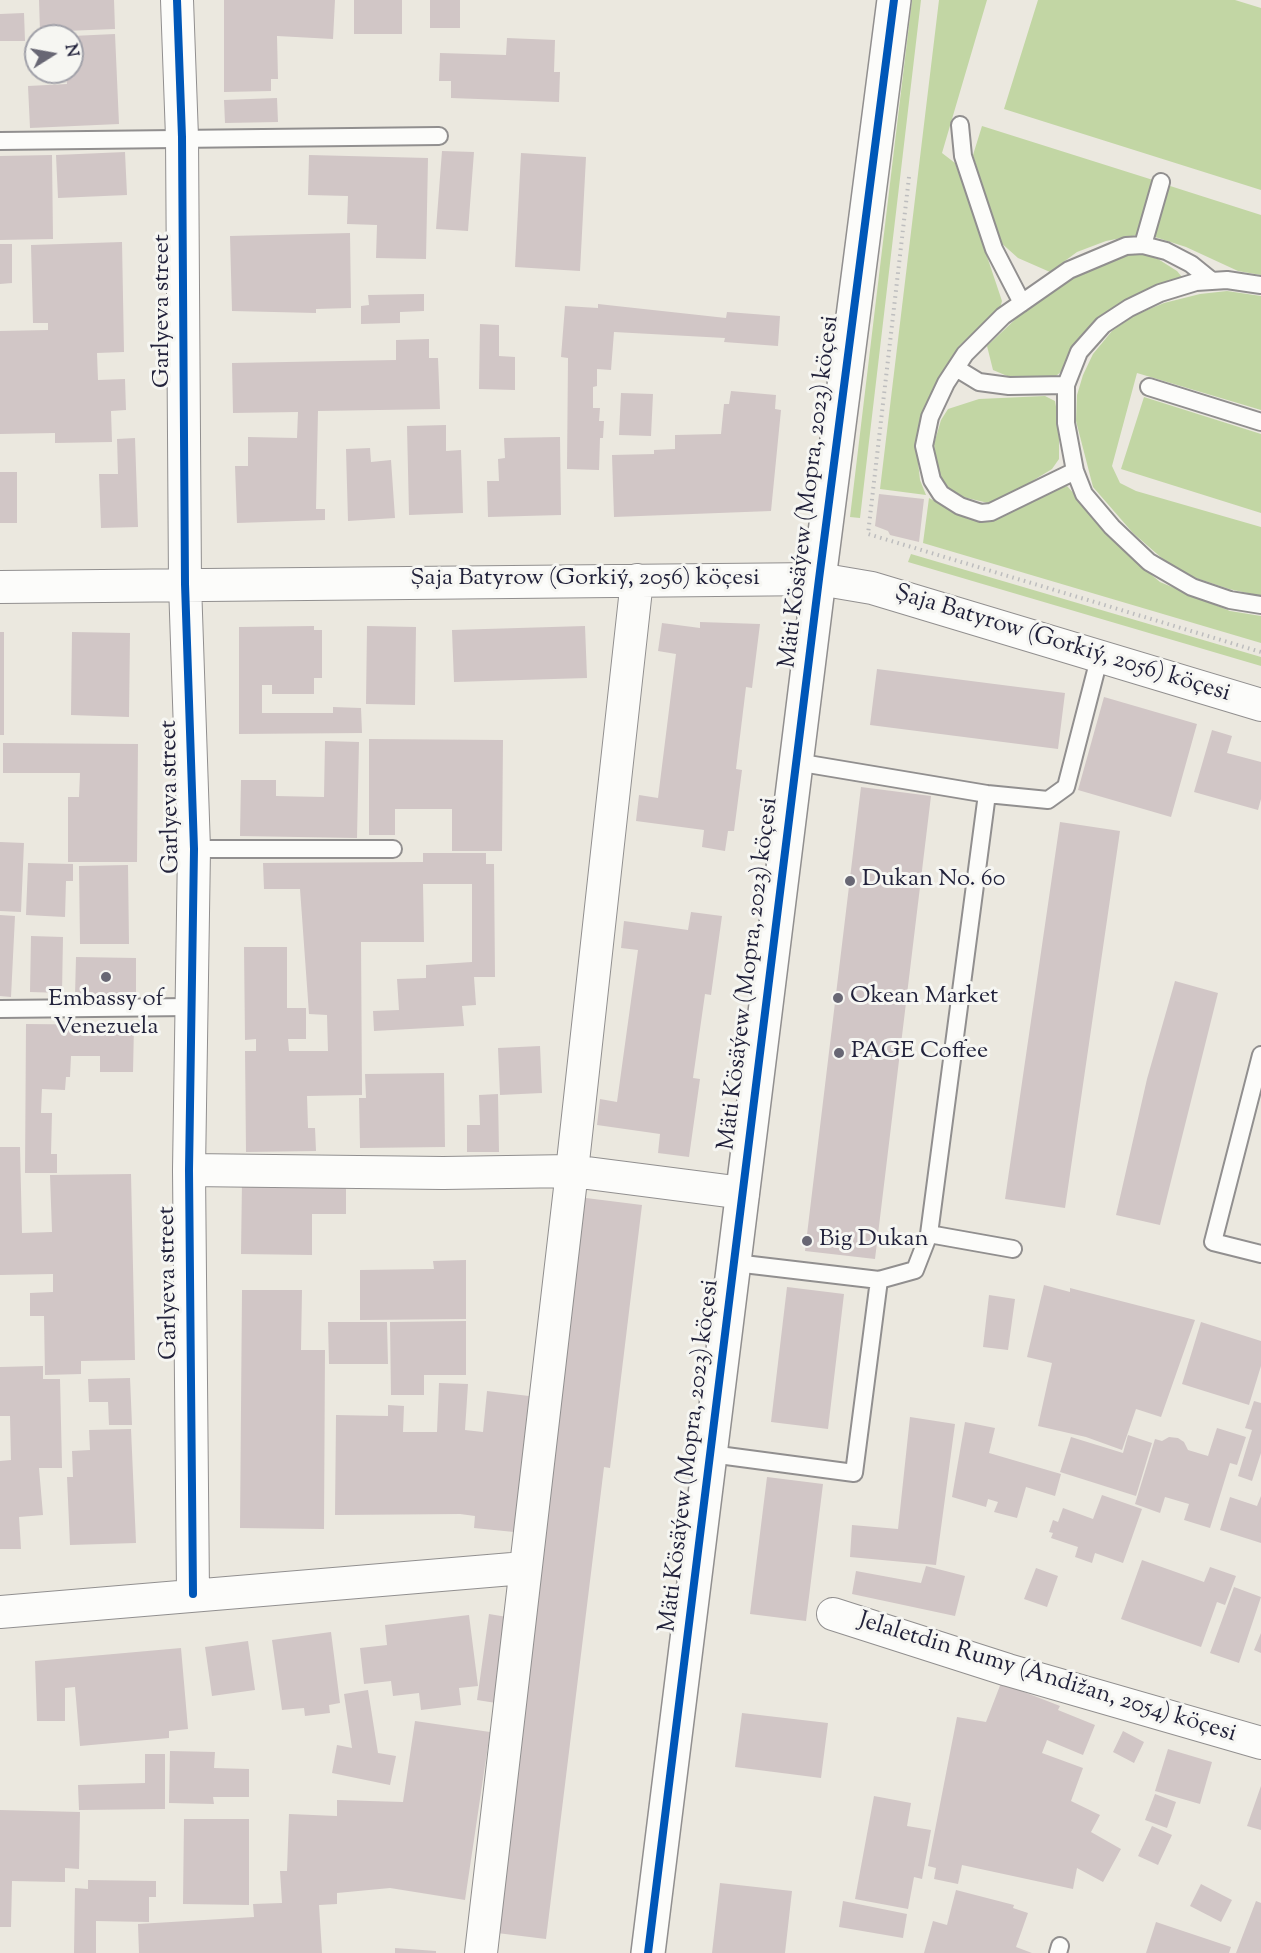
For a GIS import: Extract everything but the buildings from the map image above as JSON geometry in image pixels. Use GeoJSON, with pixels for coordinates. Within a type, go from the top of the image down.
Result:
{"type":"FeatureCollection","features":[{"type":"Feature","properties":{"kind":"street","name":"Garlyeva street"},"geometry":{"type":"LineString","coordinates":[[177,0],[182,137],[185,584],[194,849],[189,1170],[193,1594]]}},
{"type":"Feature","properties":{"kind":"street","name":"Mäti Kösäýew (Mopra, 2023) köçesi"},"geometry":{"type":"LineString","coordinates":[[648,1953],[819,579],[894,0]]}},
{"type":"Feature","properties":{"kind":"street","name":"Şaja Batyrow (Gorkiý, 2056) köçesi"},"geometry":{"type":"LineString","coordinates":[[0,587],[819,579],[872,588],[1261,705]]}},
{"type":"Feature","properties":{"kind":"street"},"geometry":{"type":"LineString","coordinates":[[481,1953],[572,1171],[637,580]]}},
{"type":"Feature","properties":{"kind":"street"},"geometry":{"type":"LineString","coordinates":[[189,1170],[443,1173],[572,1171],[743,1193]]}},
{"type":"Feature","properties":{"kind":"street"},"geometry":{"type":"LineString","coordinates":[[0,1612],[524,1568]]}},
{"type":"Feature","properties":{"kind":"street","name":"Jelaletdin Rumy (Andižan, 2054) köçesi"},"geometry":{"type":"LineString","coordinates":[[833,1614],[1008,1670],[1261,1743]]}},
{"type":"Feature","properties":{"kind":"street"},"geometry":{"type":"LineString","coordinates":[[631,1953],[660,1866]]}},
{"type":"Feature","properties":{"kind":"lane"},"geometry":{"type":"LineString","coordinates":[[960,125],[963,156],[994,249],[1022,303]]}},
{"type":"Feature","properties":{"kind":"lane"},"geometry":{"type":"LineString","coordinates":[[0,141],[182,137],[439,136]]}},
{"type":"Feature","properties":{"kind":"lane"},"geometry":{"type":"LineString","coordinates":[[1143,245],[1161,182]]}},
{"type":"Feature","properties":{"kind":"lane"},"geometry":{"type":"LineString","coordinates":[[1076,471],[991,512],[981,513],[960,506],[941,494],[932,480],[924,446],[930,417],[946,383],[965,354],[1022,303],[1069,270],[1108,252],[1143,245],[1166,251],[1191,264],[1212,281]]}},
{"type":"Feature","properties":{"kind":"lane"},"geometry":{"type":"LineString","coordinates":[[1261,285],[1227,280],[1196,282],[1160,293],[1103,325],[1079,352],[1066,385],[1066,423],[1076,471],[1084,494],[1112,528],[1149,562],[1192,587],[1230,600],[1261,605]]}},
{"type":"Feature","properties":{"kind":"lane"},"geometry":{"type":"LineString","coordinates":[[956,368],[980,382],[1009,386],[1066,385]]}},
{"type":"Feature","properties":{"kind":"lane"},"geometry":{"type":"LineString","coordinates":[[1149,387],[1261,422]]}},
{"type":"Feature","properties":{"kind":"lane"},"geometry":{"type":"LineString","coordinates":[[796,762],[987,794],[1048,800],[1066,787],[1100,655]]}},
{"type":"Feature","properties":{"kind":"lane"},"geometry":{"type":"LineString","coordinates":[[735,1263],[879,1280],[915,1270],[929,1234],[987,794]]}},
{"type":"Feature","properties":{"kind":"lane"},"geometry":{"type":"LineString","coordinates":[[194,849],[393,849]]}},
{"type":"Feature","properties":{"kind":"lane"},"geometry":{"type":"LineString","coordinates":[[0,1009],[190,1007]]}},
{"type":"Feature","properties":{"kind":"lane"},"geometry":{"type":"LineString","coordinates":[[1261,1055],[1214,1242],[1261,1254]]}},
{"type":"Feature","properties":{"kind":"lane"},"geometry":{"type":"LineString","coordinates":[[929,1234],[1013,1249]]}},
{"type":"Feature","properties":{"kind":"lane"},"geometry":{"type":"LineString","coordinates":[[711,1454],[854,1473],[879,1280]]}},
{"type":"Feature","properties":{"kind":"green space"},"geometry":{"type":"Polygon","coordinates":[[[912,0],[921,0],[860,518],[850,517],[912,0]]]}},
{"type":"Feature","properties":{"kind":"green space"},"geometry":{"type":"Polygon","coordinates":[[[939,0],[987,0],[942,153],[955,163],[1002,301],[1000,308],[960,345],[939,379],[920,419],[917,452],[920,480],[926,495],[880,489],[939,0]]]}},
{"type":"Feature","properties":{"kind":"green space"},"geometry":{"type":"Polygon","coordinates":[[[1038,0],[1235,0],[1261,8],[1261,190],[1004,109],[1038,0]]]}},
{"type":"Feature","properties":{"kind":"green space"},"geometry":{"type":"Polygon","coordinates":[[[982,126],[1153,180],[1137,235],[1106,241],[1077,252],[1050,272],[1018,258],[999,241],[973,155],[982,126]]]}},
{"type":"Feature","properties":{"kind":"green space"},"geometry":{"type":"Polygon","coordinates":[[[1167,185],[1261,215],[1261,275],[1238,271],[1186,247],[1152,236],[1167,185]]]}},
{"type":"Feature","properties":{"kind":"green space"},"geometry":{"type":"Polygon","coordinates":[[[1128,253],[1140,253],[1158,259],[1182,277],[1163,283],[1105,314],[1081,335],[1063,370],[1056,376],[1012,378],[993,370],[987,346],[1022,313],[1073,277],[1128,253]]]}},
{"type":"Feature","properties":{"kind":"green space"},"geometry":{"type":"Polygon","coordinates":[[[1227,291],[1261,296],[1261,410],[1137,373],[1112,466],[1120,483],[1136,491],[1261,527],[1261,596],[1229,589],[1193,577],[1164,560],[1133,533],[1093,487],[1076,421],[1077,395],[1083,375],[1093,354],[1112,331],[1135,315],[1164,303],[1200,294],[1227,291]]]}},
{"type":"Feature","properties":{"kind":"green space"},"geometry":{"type":"Polygon","coordinates":[[[1045,396],[1055,401],[1059,424],[1059,459],[1052,469],[1006,497],[988,503],[959,496],[945,487],[937,476],[934,444],[941,420],[948,409],[979,399],[1045,396]]]}},
{"type":"Feature","properties":{"kind":"green space"},"geometry":{"type":"Polygon","coordinates":[[[1144,397],[1261,434],[1261,513],[1121,469],[1144,397]]]}},
{"type":"Feature","properties":{"kind":"green space"},"geometry":{"type":"Polygon","coordinates":[[[1067,486],[1141,566],[1160,582],[1230,611],[1261,616],[1261,643],[923,543],[929,498],[968,519],[982,522],[1009,513],[1050,491],[1067,486]]]}},
{"type":"Feature","properties":{"kind":"green space"},"geometry":{"type":"Polygon","coordinates":[[[911,554],[1261,657],[1261,666],[908,562],[911,554]]]}},
{"type":"Feature","properties":{"kind":"cycle path"},"geometry":{"type":"LineString","coordinates":[[177,0],[182,137],[185,584],[194,849],[189,1170],[193,1594]]}},
{"type":"Feature","properties":{"kind":"cycle path"},"geometry":{"type":"LineString","coordinates":[[648,1953],[819,579],[894,0]]}},
{"type":"Feature","properties":{"kind":"place","name":"Dukan No. 60"},"geometry":{"type":"Point","coordinates":[850,881]}},
{"type":"Feature","properties":{"kind":"place","name":"Embassy of Venezuela"},"geometry":{"type":"Point","coordinates":[106,977]}},
{"type":"Feature","properties":{"kind":"place","name":"Okean Market"},"geometry":{"type":"Point","coordinates":[838,998]}},
{"type":"Feature","properties":{"kind":"place","name":"PAGE Coffee"},"geometry":{"type":"Point","coordinates":[839,1053]}},
{"type":"Feature","properties":{"kind":"place","name":"Big Dukan"},"geometry":{"type":"Point","coordinates":[807,1241]}}]}
